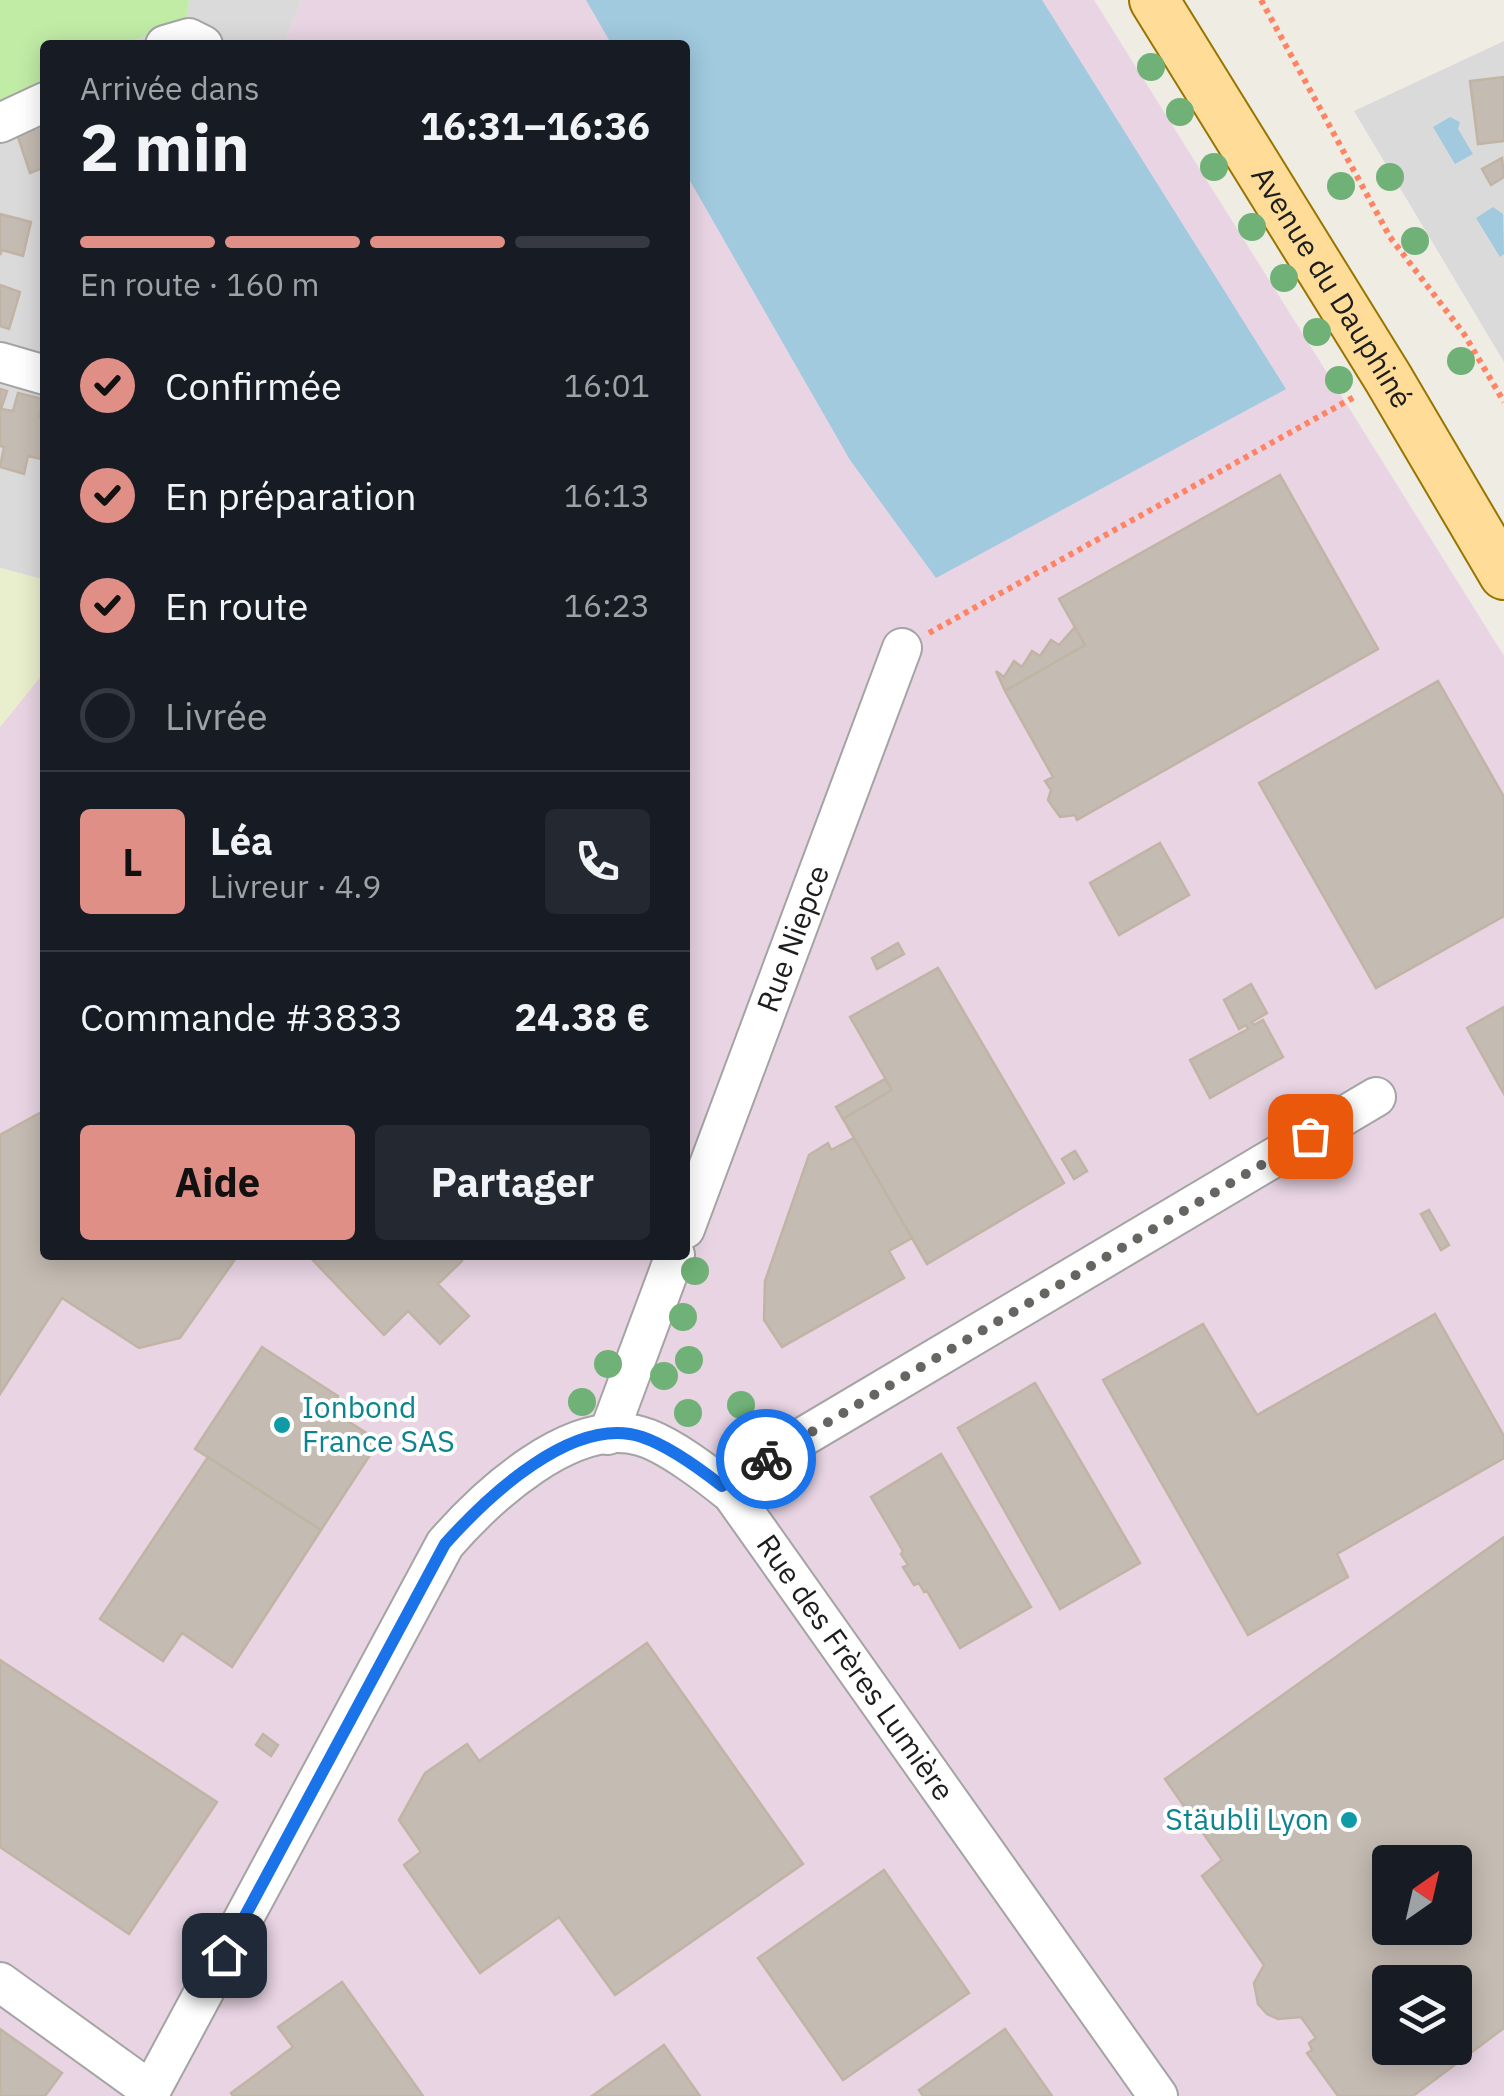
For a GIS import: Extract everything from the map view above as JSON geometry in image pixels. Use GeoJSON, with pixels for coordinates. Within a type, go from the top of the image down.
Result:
{"type":"FeatureCollection","features":[{"type":"Feature","properties":{"kind":"main road","name":"Avenue du Dauphiné"},"geometry":{"type":"LineString","coordinates":[[1154,0],[1388,378],[1504,575]]}},
{"type":"Feature","properties":{"kind":"street"},"geometry":{"type":"LineString","coordinates":[[0,124],[40,104]]}},
{"type":"Feature","properties":{"kind":"street"},"geometry":{"type":"LineString","coordinates":[[0,362],[40,374]]}},
{"type":"Feature","properties":{"kind":"street","name":"Rue Niepce"},"geometry":{"type":"LineString","coordinates":[[690,1216],[902,648]]}},
{"type":"Feature","properties":{"kind":"street"},"geometry":{"type":"LineString","coordinates":[[722,1486],[1376,1097]]}},
{"type":"Feature","properties":{"kind":"street"},"geometry":{"type":"LineString","coordinates":[[608,1435],[673,1260]]}},
{"type":"Feature","properties":{"kind":"street","name":"Rue des Frères Lumière"},"geometry":{"type":"LineString","coordinates":[[150,2094],[445,1544],[479,1506],[519,1474],[564,1446],[608,1435],[640,1436],[702,1470],[732,1494],[1158,2096]]}},
{"type":"Feature","properties":{"kind":"street"},"geometry":{"type":"LineString","coordinates":[[0,1982],[150,2094]]}},
{"type":"Feature","properties":{"kind":"path"},"geometry":{"type":"LineString","coordinates":[[1261,0],[1390,237],[1464,334],[1504,402]]}},
{"type":"Feature","properties":{"kind":"path"},"geometry":{"type":"LineString","coordinates":[[902,648],[1388,378]]}},
{"type":"Feature","properties":{"kind":"shaded area"},"geometry":{"type":"Polygon","coordinates":[[[189,0],[302,0],[285,40],[135,40],[187,17],[189,0]]]}},
{"type":"Feature","properties":{"kind":"shaded area"},"geometry":{"type":"Polygon","coordinates":[[[302,0],[1094,0],[1504,656],[1504,2096],[0,2096],[0,727],[40,677],[40,1260],[690,1260],[690,40],[285,40],[302,0]]]}},
{"type":"Feature","properties":{"kind":"shaded area"},"geometry":{"type":"Polygon","coordinates":[[[1504,41],[1504,362],[1354,111],[1504,41]]]}},
{"type":"Feature","properties":{"kind":"shaded area"},"geometry":{"type":"Polygon","coordinates":[[[40,82],[40,579],[0,568],[0,100],[40,82]]]}},
{"type":"Feature","properties":{"kind":"green space"},"geometry":{"type":"Polygon","coordinates":[[[0,0],[189,0],[187,17],[135,40],[40,40],[40,82],[0,100],[0,0]]]}},
{"type":"Feature","properties":{"kind":"green space"},"geometry":{"type":"Polygon","coordinates":[[[0,568],[40,579],[40,677],[0,727],[0,568]]]}},
{"type":"Feature","properties":{"kind":"water"},"geometry":{"type":"Polygon","coordinates":[[[586,0],[1042,0],[1286,389],[936,578],[850,460],[690,181],[690,40],[609,40],[586,0]]]}},
{"type":"Feature","properties":{"kind":"water"},"geometry":{"type":"Polygon","coordinates":[[[1450,117],[1460,122],[1458,129],[1473,154],[1455,164],[1433,127],[1450,117]]]}},
{"type":"Feature","properties":{"kind":"water"},"geometry":{"type":"Polygon","coordinates":[[[1493,207],[1503,214],[1504,254],[1500,257],[1476,218],[1493,207]]]}},
{"type":"Feature","properties":{"kind":"building"},"geometry":{"type":"Polygon","coordinates":[[[1504,77],[1504,141],[1478,144],[1470,81],[1504,77]]]}},
{"type":"Feature","properties":{"kind":"building"},"geometry":{"type":"Polygon","coordinates":[[[40,119],[40,169],[30,173],[16,131],[40,119]]]}},
{"type":"Feature","properties":{"kind":"building"},"geometry":{"type":"Polygon","coordinates":[[[1502,158],[1504,177],[1491,185],[1482,169],[1502,158]]]}},
{"type":"Feature","properties":{"kind":"building"},"geometry":{"type":"Polygon","coordinates":[[[0,214],[31,222],[23,256],[2,250],[0,255],[0,214]]]}},
{"type":"Feature","properties":{"kind":"building"},"geometry":{"type":"Polygon","coordinates":[[[0,285],[20,292],[9,329],[0,326],[0,285]]]}},
{"type":"Feature","properties":{"kind":"building"},"geometry":{"type":"Polygon","coordinates":[[[0,389],[7,391],[1,409],[13,411],[18,393],[40,398],[40,459],[28,456],[24,474],[0,467],[4,447],[0,446],[0,389]]]}},
{"type":"Feature","properties":{"kind":"building"},"geometry":{"type":"Polygon","coordinates":[[[1280,475],[1378,649],[1077,820],[1075,815],[1060,817],[1048,800],[1051,790],[1045,781],[1053,777],[1005,691],[1085,645],[1059,599],[1280,475]]]}},
{"type":"Feature","properties":{"kind":"building"},"geometry":{"type":"Polygon","coordinates":[[[1075,627],[1085,645],[1005,691],[996,671],[1004,677],[1014,661],[1022,667],[1032,651],[1040,656],[1051,640],[1059,645],[1075,627]]]}},
{"type":"Feature","properties":{"kind":"building"},"geometry":{"type":"Polygon","coordinates":[[[1438,681],[1504,797],[1504,916],[1376,988],[1259,783],[1438,681]]]}},
{"type":"Feature","properties":{"kind":"building"},"geometry":{"type":"Polygon","coordinates":[[[1160,843],[1189,895],[1119,935],[1090,883],[1160,843]]]}},
{"type":"Feature","properties":{"kind":"building"},"geometry":{"type":"Polygon","coordinates":[[[898,943],[904,954],[877,969],[872,958],[898,943]]]}},
{"type":"Feature","properties":{"kind":"building"},"geometry":{"type":"Polygon","coordinates":[[[938,968],[1064,1183],[927,1264],[843,1119],[892,1090],[850,1017],[938,968]]]}},
{"type":"Feature","properties":{"kind":"building"},"geometry":{"type":"Polygon","coordinates":[[[1251,984],[1267,1013],[1252,1022],[1254,1025],[1263,1020],[1283,1057],[1210,1098],[1190,1060],[1248,1029],[1246,1025],[1239,1029],[1224,1000],[1251,984]]]}},
{"type":"Feature","properties":{"kind":"building"},"geometry":{"type":"Polygon","coordinates":[[[1504,1007],[1504,1094],[1467,1028],[1504,1007]]]}},
{"type":"Feature","properties":{"kind":"building"},"geometry":{"type":"Polygon","coordinates":[[[885,1079],[892,1090],[843,1119],[836,1107],[885,1079]]]}},
{"type":"Feature","properties":{"kind":"building"},"geometry":{"type":"Polygon","coordinates":[[[40,1113],[40,1260],[235,1260],[180,1338],[139,1348],[62,1298],[0,1394],[0,1135],[40,1113]]]}},
{"type":"Feature","properties":{"kind":"building"},"geometry":{"type":"Polygon","coordinates":[[[854,1138],[912,1238],[889,1251],[904,1278],[782,1347],[764,1320],[765,1281],[809,1155],[828,1143],[831,1150],[854,1138]]]}},
{"type":"Feature","properties":{"kind":"building"},"geometry":{"type":"Polygon","coordinates":[[[1075,1151],[1087,1171],[1074,1179],[1062,1159],[1075,1151]]]}},
{"type":"Feature","properties":{"kind":"building"},"geometry":{"type":"Polygon","coordinates":[[[1429,1210],[1449,1245],[1441,1250],[1421,1214],[1429,1210]]]}},
{"type":"Feature","properties":{"kind":"building"},"geometry":{"type":"Polygon","coordinates":[[[313,1260],[462,1261],[438,1284],[469,1316],[440,1344],[408,1311],[384,1335],[313,1260]]]}},
{"type":"Feature","properties":{"kind":"building"},"geometry":{"type":"Polygon","coordinates":[[[1435,1314],[1504,1436],[1504,1458],[1337,1554],[1348,1577],[1248,1635],[1103,1380],[1203,1324],[1257,1415],[1435,1314]]]}},
{"type":"Feature","properties":{"kind":"building","name":"Ionbond France SAS"},"geometry":{"type":"Polygon","coordinates":[[[262,1347],[338,1396],[329,1409],[379,1441],[321,1530],[195,1449],[262,1347]]]}},
{"type":"Feature","properties":{"kind":"building"},"geometry":{"type":"Polygon","coordinates":[[[1035,1383],[1140,1563],[1060,1609],[958,1428],[1035,1383]]]}},
{"type":"Feature","properties":{"kind":"building"},"geometry":{"type":"Polygon","coordinates":[[[941,1454],[1031,1607],[960,1648],[927,1591],[919,1583],[914,1585],[903,1567],[908,1565],[903,1551],[871,1497],[941,1454]]]}},
{"type":"Feature","properties":{"kind":"building"},"geometry":{"type":"Polygon","coordinates":[[[208,1457],[321,1530],[232,1667],[182,1633],[163,1661],[100,1619],[208,1457]]]}},
{"type":"Feature","properties":{"kind":"building","name":"Stäubli Lyon"},"geometry":{"type":"Polygon","coordinates":[[[1504,1537],[1504,2028],[1472,2052],[1472,1965],[1372,1965],[1372,2065],[1454,2065],[1413,2096],[1338,2096],[1307,2053],[1312,2050],[1309,2043],[1316,2038],[1301,2017],[1278,2019],[1258,2004],[1254,1983],[1264,1965],[1202,1876],[1222,1860],[1165,1779],[1504,1537]]]}},
{"type":"Feature","properties":{"kind":"building"},"geometry":{"type":"Polygon","coordinates":[[[647,1643],[803,1864],[615,1995],[559,1917],[480,1973],[404,1865],[421,1852],[399,1820],[425,1773],[467,1744],[479,1761],[647,1643]]]}},
{"type":"Feature","properties":{"kind":"building"},"geometry":{"type":"Polygon","coordinates":[[[0,1660],[217,1802],[129,1934],[0,1847],[0,1660]]]}},
{"type":"Feature","properties":{"kind":"building"},"geometry":{"type":"Polygon","coordinates":[[[263,1734],[278,1745],[271,1756],[256,1745],[263,1734]]]}},
{"type":"Feature","properties":{"kind":"building"},"geometry":{"type":"Polygon","coordinates":[[[884,1870],[969,1993],[843,2080],[758,1958],[884,1870]]]}},
{"type":"Feature","properties":{"kind":"building"},"geometry":{"type":"Polygon","coordinates":[[[342,1982],[423,2096],[233,2096],[231,2093],[293,2047],[278,2027],[342,1982]]]}},
{"type":"Feature","properties":{"kind":"building"},"geometry":{"type":"Polygon","coordinates":[[[0,2029],[62,2073],[45,2096],[0,2096],[0,2029]]]}},
{"type":"Feature","properties":{"kind":"building"},"geometry":{"type":"Polygon","coordinates":[[[1005,2029],[1052,2096],[923,2096],[919,2090],[1005,2029]]]}},
{"type":"Feature","properties":{"kind":"building"},"geometry":{"type":"Polygon","coordinates":[[[664,2045],[700,2096],[592,2096],[664,2045]]]}},
{"type":"Feature","properties":{"kind":"way so far"},"geometry":{"type":"LineString","coordinates":[[766,1459],[1310,1136]]}},
{"type":"Feature","properties":{"kind":"place","name":"Ionbond France SAS"},"geometry":{"type":"Point","coordinates":[282,1425]}},
{"type":"Feature","properties":{"kind":"place","name":"Stäubli Lyon"},"geometry":{"type":"Point","coordinates":[1349,1820]}},
{"type":"Feature","properties":{"kind":"route"},"geometry":{"type":"LineString","coordinates":[[224,1955],[445,1544],[479,1506],[519,1474],[564,1446],[608,1435],[640,1436],[702,1470],[722,1486],[766,1459]]}}]}
